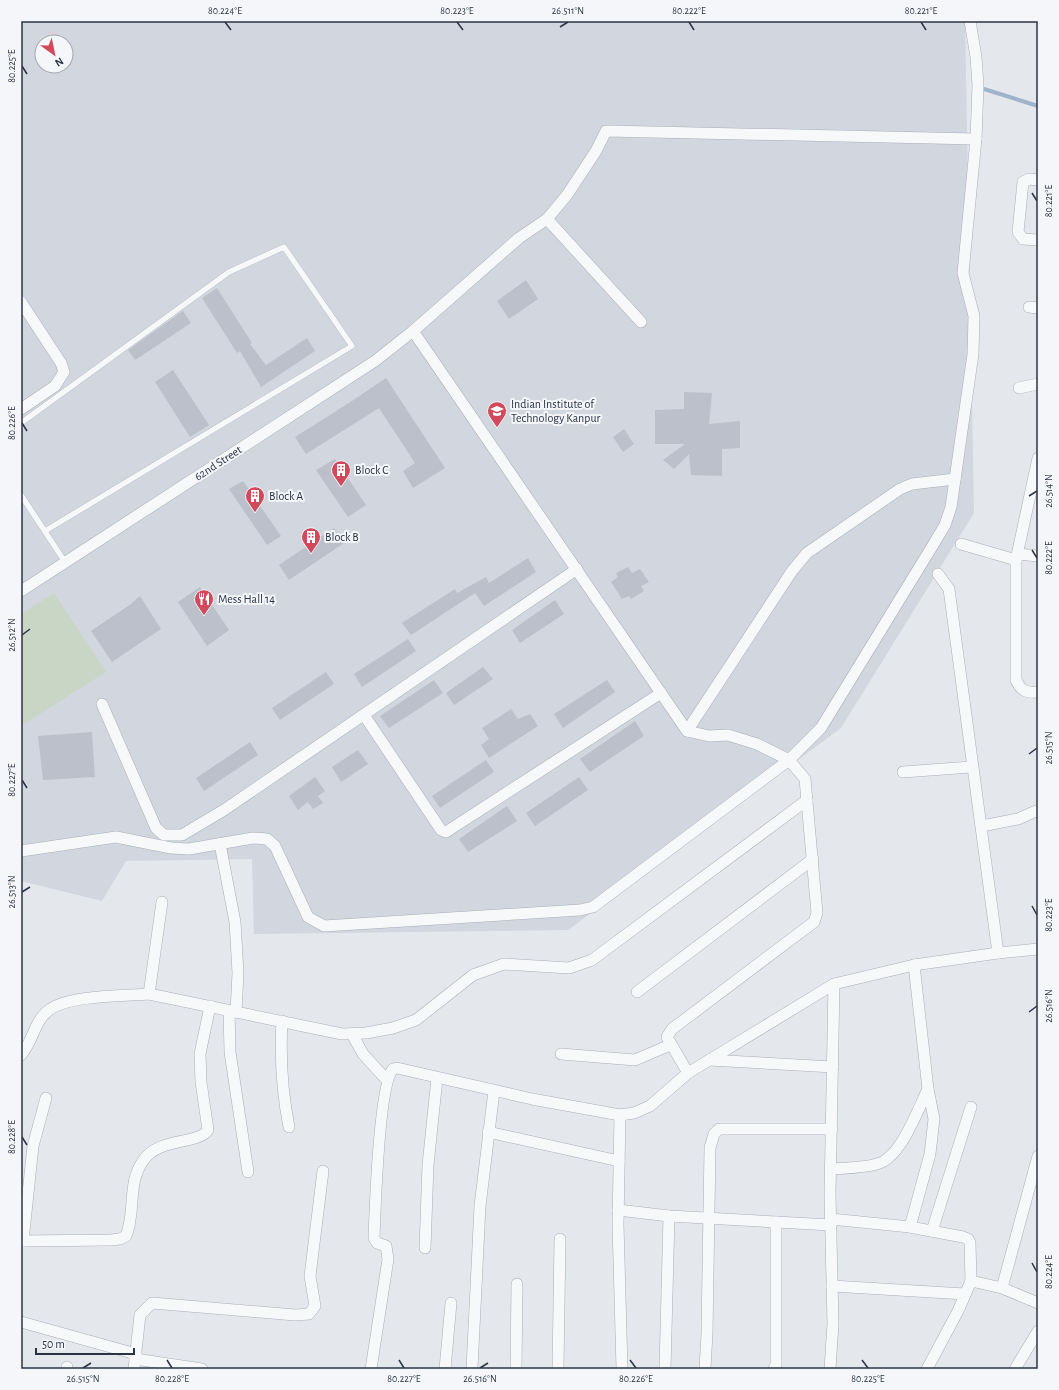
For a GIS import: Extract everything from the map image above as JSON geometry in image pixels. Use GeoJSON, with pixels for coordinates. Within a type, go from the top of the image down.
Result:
{"type":"FeatureCollection","features":[{"type":"Feature","properties":{"kind":"street"},"geometry":{"type":"LineString","coordinates":[[21,851],[116,837],[170,848],[189,848],[253,838],[267,839],[275,846],[308,918],[324,926],[588,909],[593,907],[789,760],[821,728],[945,525],[951,507],[973,354],[974,316],[964,273],[976,139],[978,85],[978,74],[970,21]]}},
{"type":"Feature","properties":{"kind":"street","name":"62nd Street"},"geometry":{"type":"LineString","coordinates":[[21,591],[375,361],[413,332],[518,238],[547,219],[566,195],[596,151],[606,131],[976,139]]}},
{"type":"Feature","properties":{"kind":"street"},"geometry":{"type":"LineString","coordinates":[[1038,180],[1028,179],[1023,182],[1018,232],[1023,239],[1038,240]]}},
{"type":"Feature","properties":{"kind":"street"},"geometry":{"type":"LineString","coordinates":[[547,219],[641,322]]}},
{"type":"Feature","properties":{"kind":"street"},"geometry":{"type":"LineString","coordinates":[[21,302],[61,363],[64,372],[55,386],[21,409]]}},
{"type":"Feature","properties":{"kind":"street"},"geometry":{"type":"LineString","coordinates":[[413,332],[687,731],[709,736],[728,735],[757,744],[789,760],[806,778],[817,913],[814,922],[672,1029],[667,1037],[670,1045],[688,1073]]}},
{"type":"Feature","properties":{"kind":"street"},"geometry":{"type":"LineString","coordinates":[[1019,388],[1038,384]]}},
{"type":"Feature","properties":{"kind":"street"},"geometry":{"type":"LineString","coordinates":[[1038,458],[1017,557],[1016,680],[1021,689],[1028,693],[1038,692]]}},
{"type":"Feature","properties":{"kind":"street"},"geometry":{"type":"LineString","coordinates":[[687,731],[792,572],[807,553],[900,489],[912,484],[955,479]]}},
{"type":"Feature","properties":{"kind":"street"},"geometry":{"type":"LineString","coordinates":[[961,544],[1017,557],[1038,556]]}},
{"type":"Feature","properties":{"kind":"street"},"geometry":{"type":"LineString","coordinates":[[102,704],[156,828],[164,835],[182,835],[224,810],[577,569]]}},
{"type":"Feature","properties":{"kind":"street"},"geometry":{"type":"LineString","coordinates":[[938,574],[949,589],[998,953]]}},
{"type":"Feature","properties":{"kind":"street"},"geometry":{"type":"LineString","coordinates":[[364,715],[441,830],[446,832],[661,693]]}},
{"type":"Feature","properties":{"kind":"street"},"geometry":{"type":"LineString","coordinates":[[903,772],[972,767]]}},
{"type":"Feature","properties":{"kind":"street"},"geometry":{"type":"LineString","coordinates":[[21,1055],[28,1047],[38,1024],[48,1010],[77,999],[149,994],[342,1034],[366,1033],[393,1028],[416,1020],[473,975],[504,964],[569,968],[592,960],[807,800]]}},
{"type":"Feature","properties":{"kind":"street"},"geometry":{"type":"LineString","coordinates":[[982,826],[1018,819],[1036,811]]}},
{"type":"Feature","properties":{"kind":"street"},"geometry":{"type":"LineString","coordinates":[[220,844],[234,922],[238,973],[232,1011],[230,1052],[248,1172]]}},
{"type":"Feature","properties":{"kind":"street"},"geometry":{"type":"LineString","coordinates":[[637,992],[813,860]]}},
{"type":"Feature","properties":{"kind":"street"},"geometry":{"type":"LineString","coordinates":[[149,994],[162,902]]}},
{"type":"Feature","properties":{"kind":"street"},"geometry":{"type":"LineString","coordinates":[[371,1369],[388,1259],[386,1246],[377,1243],[374,1238],[380,1130],[387,1078],[393,1069],[397,1068],[494,1091],[620,1115],[634,1113],[650,1106],[688,1073],[834,984],[914,965],[998,953],[1038,950]]}},
{"type":"Feature","properties":{"kind":"street"},"geometry":{"type":"LineString","coordinates":[[910,1227],[930,1154],[934,1119],[928,1089],[914,965]]}},
{"type":"Feature","properties":{"kind":"street"},"geometry":{"type":"LineString","coordinates":[[830,1369],[833,1324],[831,1169],[834,984]]}},
{"type":"Feature","properties":{"kind":"street"},"geometry":{"type":"LineString","coordinates":[[46,1098],[33,1146],[22,1241],[111,1240],[120,1239],[126,1236],[135,1173],[144,1159],[156,1149],[172,1142],[202,1136],[208,1130],[201,1082],[200,1054],[210,1006]]}},
{"type":"Feature","properties":{"kind":"street"},"geometry":{"type":"LineString","coordinates":[[282,1021],[280,1053],[285,1108],[289,1127]]}},
{"type":"Feature","properties":{"kind":"street"},"geometry":{"type":"LineString","coordinates":[[352,1034],[363,1054],[384,1077],[387,1078]]}},
{"type":"Feature","properties":{"kind":"street"},"geometry":{"type":"LineString","coordinates":[[561,1054],[635,1060],[670,1045]]}},
{"type":"Feature","properties":{"kind":"street"},"geometry":{"type":"LineString","coordinates":[[709,1060],[833,1067]]}},
{"type":"Feature","properties":{"kind":"street"},"geometry":{"type":"LineString","coordinates":[[425,1248],[428,1165],[437,1078]]}},
{"type":"Feature","properties":{"kind":"street"},"geometry":{"type":"LineString","coordinates":[[831,1169],[879,1164],[891,1156],[902,1142],[928,1089]]}},
{"type":"Feature","properties":{"kind":"street"},"geometry":{"type":"LineString","coordinates":[[472,1369],[480,1206],[494,1091]]}},
{"type":"Feature","properties":{"kind":"street"},"geometry":{"type":"LineString","coordinates":[[932,1231],[971,1108]]}},
{"type":"Feature","properties":{"kind":"street"},"geometry":{"type":"LineString","coordinates":[[620,1115],[618,1210],[622,1369]]}},
{"type":"Feature","properties":{"kind":"street"},"geometry":{"type":"LineString","coordinates":[[705,1369],[710,1148],[714,1134],[719,1130],[832,1129]]}},
{"type":"Feature","properties":{"kind":"street"},"geometry":{"type":"LineString","coordinates":[[488,1132],[619,1161]]}},
{"type":"Feature","properties":{"kind":"street"},"geometry":{"type":"LineString","coordinates":[[1002,1288],[1038,1156]]}},
{"type":"Feature","properties":{"kind":"street"},"geometry":{"type":"LineString","coordinates":[[135,1361],[140,1315],[152,1303],[295,1315],[309,1314],[313,1311],[315,1306],[310,1276],[323,1171]]}},
{"type":"Feature","properties":{"kind":"street"},"geometry":{"type":"LineString","coordinates":[[618,1210],[670,1216],[776,1222],[831,1222],[910,1227],[968,1239],[970,1243],[971,1280],[927,1369]]}},
{"type":"Feature","properties":{"kind":"street"},"geometry":{"type":"LineString","coordinates":[[666,1369],[670,1216]]}},
{"type":"Feature","properties":{"kind":"street"},"geometry":{"type":"LineString","coordinates":[[774,1369],[776,1365],[776,1222]]}},
{"type":"Feature","properties":{"kind":"street"},"geometry":{"type":"LineString","coordinates":[[558,1369],[560,1239]]}},
{"type":"Feature","properties":{"kind":"street"},"geometry":{"type":"LineString","coordinates":[[971,1280],[1002,1288],[1037,1301]]}},
{"type":"Feature","properties":{"kind":"street"},"geometry":{"type":"LineString","coordinates":[[516,1369],[517,1284]]}},
{"type":"Feature","properties":{"kind":"street"},"geometry":{"type":"LineString","coordinates":[[832,1286],[965,1294]]}},
{"type":"Feature","properties":{"kind":"street"},"geometry":{"type":"LineString","coordinates":[[445,1369],[451,1303]]}},
{"type":"Feature","properties":{"kind":"street"},"geometry":{"type":"LineString","coordinates":[[21,1322],[135,1361],[202,1369]]}},
{"type":"Feature","properties":{"kind":"street"},"geometry":{"type":"LineString","coordinates":[[1015,1369],[1038,1331]]}},
{"type":"Feature","properties":{"kind":"lane"},"geometry":{"type":"LineString","coordinates":[[21,422],[229,272],[284,247],[352,346],[45,531]]}},
{"type":"Feature","properties":{"kind":"lane"},"geometry":{"type":"LineString","coordinates":[[21,495],[65,562]]}},
{"type":"Feature","properties":{"kind":"shaded area","name":"Indian Institute of Technology Kanpur"},"geometry":{"type":"Polygon","coordinates":[[[21,21],[965,21],[974,513],[841,728],[568,930],[254,934],[252,859],[126,861],[102,901],[21,881],[21,21]]]}},
{"type":"Feature","properties":{"kind":"green space"},"geometry":{"type":"Polygon","coordinates":[[[54,593],[106,672],[21,726],[21,614],[54,593]]]}},
{"type":"Feature","properties":{"kind":"building"},"geometry":{"type":"Polygon","coordinates":[[[526,280],[538,299],[509,319],[497,301],[526,280]]]}},
{"type":"Feature","properties":{"kind":"building"},"geometry":{"type":"Polygon","coordinates":[[[217,288],[252,343],[250,344],[266,365],[307,338],[315,351],[261,387],[240,351],[237,353],[202,298],[217,288]]]}},
{"type":"Feature","properties":{"kind":"building"},"geometry":{"type":"Polygon","coordinates":[[[183,311],[191,323],[135,360],[128,350],[183,311]]]}},
{"type":"Feature","properties":{"kind":"building"},"geometry":{"type":"Polygon","coordinates":[[[173,370],[209,425],[190,437],[155,382],[173,370]]]}},
{"type":"Feature","properties":{"kind":"building"},"geometry":{"type":"Polygon","coordinates":[[[386,378],[445,468],[413,488],[403,471],[415,463],[379,408],[306,454],[295,437],[386,378]]]}},
{"type":"Feature","properties":{"kind":"building"},"geometry":{"type":"Polygon","coordinates":[[[684,392],[712,393],[709,424],[740,421],[740,448],[722,449],[722,476],[691,475],[689,454],[674,469],[663,460],[685,444],[655,444],[655,410],[684,409],[684,392]]]}},
{"type":"Feature","properties":{"kind":"building"},"geometry":{"type":"Polygon","coordinates":[[[624,429],[634,444],[623,452],[613,437],[624,429]]]}},
{"type":"Feature","properties":{"kind":"building","name":"Block C"},"geometry":{"type":"Polygon","coordinates":[[[335,459],[366,505],[348,517],[316,470],[335,459]]]}},
{"type":"Feature","properties":{"kind":"building","name":"Block A"},"geometry":{"type":"Polygon","coordinates":[[[243,481],[281,536],[267,545],[229,489],[243,481]]]}},
{"type":"Feature","properties":{"kind":"building","name":"Block B"},"geometry":{"type":"Polygon","coordinates":[[[334,528],[344,543],[289,580],[279,565],[334,528]]]}},
{"type":"Feature","properties":{"kind":"building"},"geometry":{"type":"Polygon","coordinates":[[[528,558],[536,572],[484,606],[475,593],[411,635],[402,623],[455,589],[457,593],[486,577],[489,583],[528,558]]]}},
{"type":"Feature","properties":{"kind":"building"},"geometry":{"type":"Polygon","coordinates":[[[628,567],[632,573],[640,569],[649,582],[641,586],[644,591],[631,599],[629,596],[622,599],[611,582],[618,577],[616,573],[628,567]]]}},
{"type":"Feature","properties":{"kind":"building","name":"Mess Hall 14"},"geometry":{"type":"Polygon","coordinates":[[[200,587],[229,630],[207,646],[178,602],[200,587]]]}},
{"type":"Feature","properties":{"kind":"building"},"geometry":{"type":"Polygon","coordinates":[[[140,596],[161,629],[112,662],[91,631],[131,604],[140,596]]]}},
{"type":"Feature","properties":{"kind":"building"},"geometry":{"type":"Polygon","coordinates":[[[555,600],[564,614],[520,643],[512,630],[555,600]]]}},
{"type":"Feature","properties":{"kind":"building"},"geometry":{"type":"Polygon","coordinates":[[[408,639],[416,651],[362,687],[354,674],[408,639]]]}},
{"type":"Feature","properties":{"kind":"building"},"geometry":{"type":"Polygon","coordinates":[[[483,667],[493,679],[454,705],[446,693],[483,667]]]}},
{"type":"Feature","properties":{"kind":"building"},"geometry":{"type":"Polygon","coordinates":[[[326,672],[334,684],[280,720],[272,708],[326,672]]]}},
{"type":"Feature","properties":{"kind":"building"},"geometry":{"type":"Polygon","coordinates":[[[434,680],[443,693],[389,728],[380,716],[434,680]]]}},
{"type":"Feature","properties":{"kind":"building"},"geometry":{"type":"Polygon","coordinates":[[[607,680],[615,692],[563,728],[554,714],[607,680]]]}},
{"type":"Feature","properties":{"kind":"building"},"geometry":{"type":"Polygon","coordinates":[[[511,709],[518,719],[530,714],[538,726],[489,758],[481,745],[489,739],[482,728],[511,709]]]}},
{"type":"Feature","properties":{"kind":"building"},"geometry":{"type":"Polygon","coordinates":[[[635,721],[644,736],[590,772],[580,759],[635,721]]]}},
{"type":"Feature","properties":{"kind":"building"},"geometry":{"type":"Polygon","coordinates":[[[92,732],[95,777],[43,780],[38,736],[92,732]]]}},
{"type":"Feature","properties":{"kind":"building"},"geometry":{"type":"Polygon","coordinates":[[[250,742],[258,755],[204,791],[196,778],[250,742]]]}},
{"type":"Feature","properties":{"kind":"building"},"geometry":{"type":"Polygon","coordinates":[[[358,750],[368,764],[341,782],[332,767],[358,750]]]}},
{"type":"Feature","properties":{"kind":"building"},"geometry":{"type":"Polygon","coordinates":[[[486,760],[494,772],[440,808],[432,796],[486,760]]]}},
{"type":"Feature","properties":{"kind":"building"},"geometry":{"type":"Polygon","coordinates":[[[315,777],[325,791],[318,796],[323,803],[313,809],[308,802],[298,810],[289,796],[315,777]]]}},
{"type":"Feature","properties":{"kind":"building"},"geometry":{"type":"Polygon","coordinates":[[[579,777],[588,790],[535,826],[526,813],[579,777]]]}},
{"type":"Feature","properties":{"kind":"building"},"geometry":{"type":"Polygon","coordinates":[[[507,806],[517,821],[468,852],[459,839],[507,806]]]}},
{"type":"Feature","properties":{"kind":"waterway"},"geometry":{"type":"LineString","coordinates":[[984,89],[1038,106]]}},
{"type":"Feature","properties":{"kind":"place","name":"Indian Institute of Technology Kanpur"},"geometry":{"type":"Point","coordinates":[497,428]}},
{"type":"Feature","properties":{"kind":"place","name":"Block C"},"geometry":{"type":"Point","coordinates":[341,487]}},
{"type":"Feature","properties":{"kind":"place","name":"Block A"},"geometry":{"type":"Point","coordinates":[255,513]}},
{"type":"Feature","properties":{"kind":"place","name":"Block B"},"geometry":{"type":"Point","coordinates":[311,554]}},
{"type":"Feature","properties":{"kind":"place","name":"Mess Hall 14"},"geometry":{"type":"Point","coordinates":[204,616]}}]}
